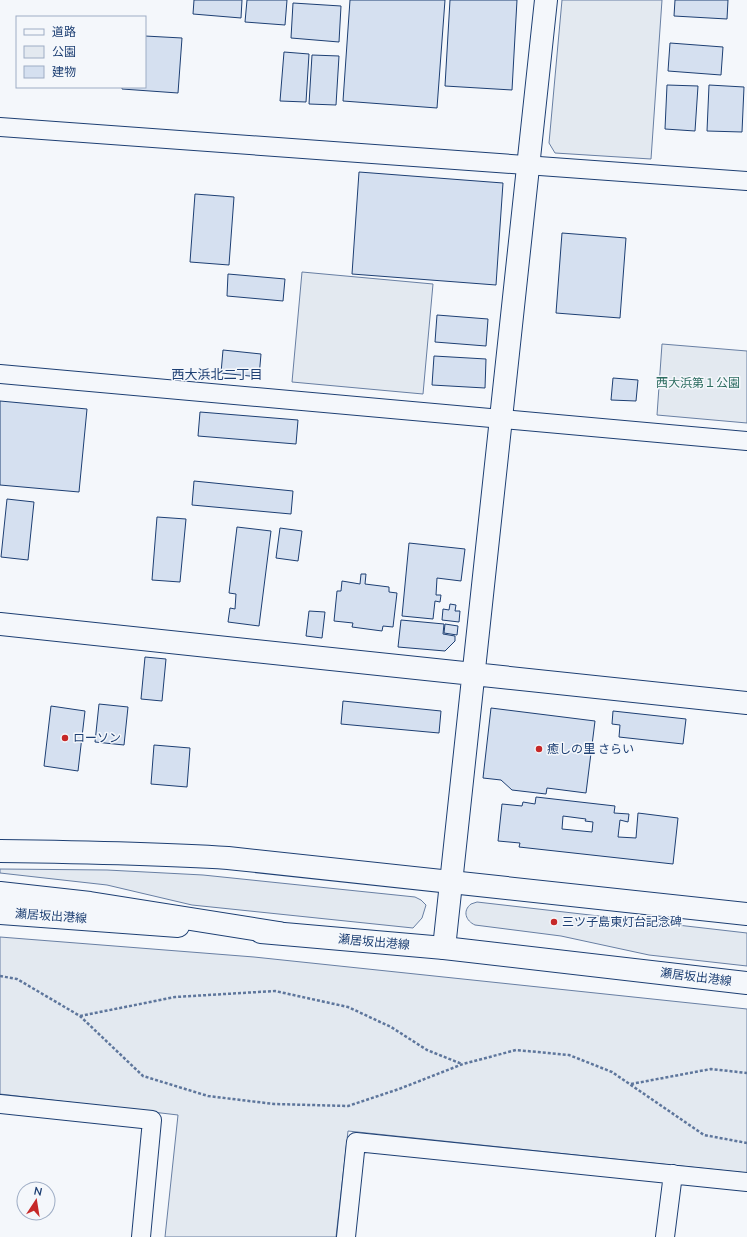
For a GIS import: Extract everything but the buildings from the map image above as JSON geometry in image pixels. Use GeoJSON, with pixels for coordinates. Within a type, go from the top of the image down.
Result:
{"type":"FeatureCollection","features":[{"type":"Feature","properties":{"kind":"main road"},"geometry":{"type":"LineString","coordinates":[[444,948],[546,0]]}},
{"type":"Feature","properties":{"kind":"main road"},"geometry":{"type":"LineString","coordinates":[[0,624],[747,703]]}},
{"type":"Feature","properties":{"kind":"main road"},"geometry":{"type":"LineString","coordinates":[[0,851],[160,854],[228,858],[747,914]]}},
{"type":"Feature","properties":{"kind":"main road"},"geometry":{"type":"LineString","coordinates":[[0,883],[91,893],[279,933]]}},
{"type":"Feature","properties":{"kind":"main road"},"geometry":{"type":"LineString","coordinates":[[0,893],[90,903],[279,933]]}},
{"type":"Feature","properties":{"kind":"main road","name":"瀬居坂出港線"},"geometry":{"type":"LineString","coordinates":[[0,913],[279,933],[444,948],[747,983]]}},
{"type":"Feature","properties":{"kind":"street"},"geometry":{"type":"LineString","coordinates":[[0,126],[747,181]]}},
{"type":"Feature","properties":{"kind":"street"},"geometry":{"type":"LineString","coordinates":[[0,374],[747,441]]}},
{"type":"Feature","properties":{"kind":"street"},"geometry":{"type":"LineString","coordinates":[[0,1104],[152,1120],[141,1237]]}},
{"type":"Feature","properties":{"kind":"street"},"geometry":{"type":"LineString","coordinates":[[346,1237],[356,1142],[747,1182]]}},
{"type":"Feature","properties":{"kind":"street"},"geometry":{"type":"LineString","coordinates":[[665,1237],[673,1174]]}},
{"type":"Feature","properties":{"kind":"path"},"geometry":{"type":"LineString","coordinates":[[0,976],[17,979],[80,1016],[143,1076],[208,1096],[274,1104],[348,1106],[399,1089],[463,1064],[516,1050],[569,1055],[612,1072],[704,1135],[747,1143]]}},
{"type":"Feature","properties":{"kind":"path"},"geometry":{"type":"LineString","coordinates":[[80,1016],[174,997],[275,992],[348,1007],[392,1027],[427,1050],[463,1064]]}},
{"type":"Feature","properties":{"kind":"path"},"geometry":{"type":"LineString","coordinates":[[630,1085],[711,1069],[747,1073]]}},
{"type":"Feature","properties":{"kind":"green space"},"geometry":{"type":"Polygon","coordinates":[[[562,0],[662,0],[651,159],[555,153],[549,143],[562,0]]]}},
{"type":"Feature","properties":{"kind":"green space"},"geometry":{"type":"Polygon","coordinates":[[[302,272],[433,284],[423,394],[292,382],[302,272]]]}},
{"type":"Feature","properties":{"kind":"green space","name":"西大浜第１公園"},"geometry":{"type":"Polygon","coordinates":[[[662,344],[747,351],[747,423],[657,415],[662,344]]]}},
{"type":"Feature","properties":{"kind":"green space"},"geometry":{"type":"Polygon","coordinates":[[[0,869],[107,870],[203,875],[415,897],[426,905],[422,918],[413,928],[192,905],[107,885],[0,873],[0,869]]]}},
{"type":"Feature","properties":{"kind":"green space"},"geometry":{"type":"Polygon","coordinates":[[[477,902],[747,933],[747,966],[649,955],[561,936],[475,925],[469,921],[466,913],[471,904],[477,902]]]}},
{"type":"Feature","properties":{"kind":"green space"},"geometry":{"type":"Polygon","coordinates":[[[0,937],[254,957],[747,1009],[747,1173],[348,1131],[336,1237],[165,1237],[178,1115],[0,1094],[0,937]]]}},
{"type":"Feature","properties":{"kind":"place","name":"ローソン"},"geometry":{"type":"Point","coordinates":[65,738]}},
{"type":"Feature","properties":{"kind":"place","name":"癒しの里 さらい"},"geometry":{"type":"Point","coordinates":[539,749]}},
{"type":"Feature","properties":{"kind":"place","name":"三ツ子島東灯台記念碑"},"geometry":{"type":"Point","coordinates":[554,922]}},
{"type":"Feature","properties":{"kind":"district","name":"西大浜北二丁目"},"geometry":{"type":"Point","coordinates":[217,374]}}]}
